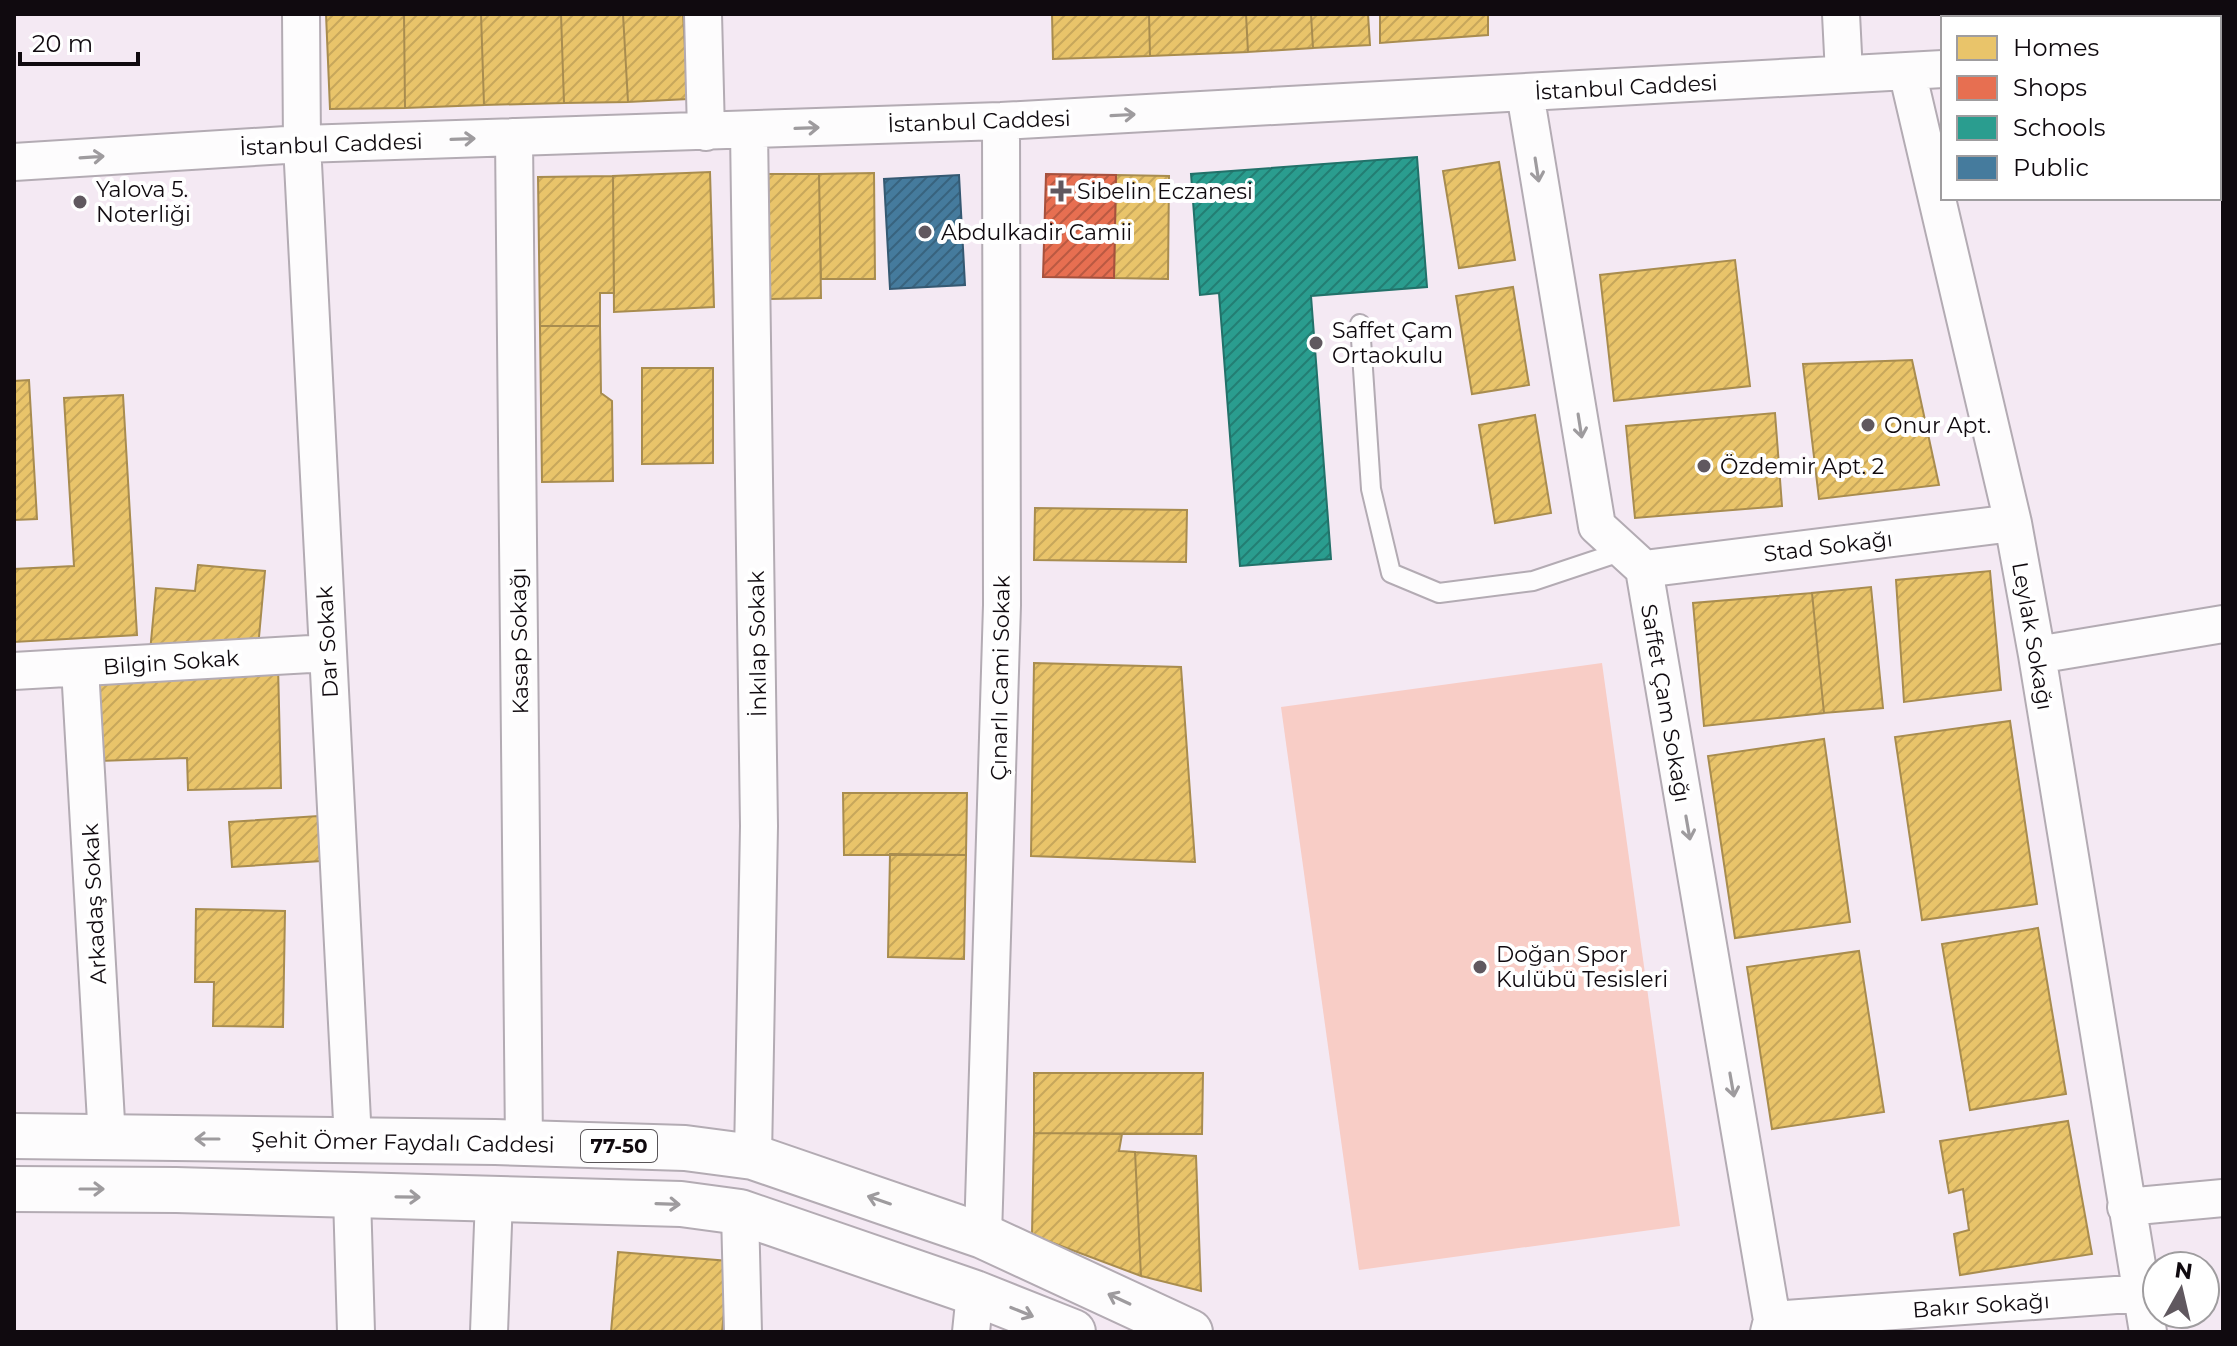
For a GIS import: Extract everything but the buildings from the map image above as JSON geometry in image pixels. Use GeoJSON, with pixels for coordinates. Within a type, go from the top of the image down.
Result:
{"type":"FeatureCollection","features":[{"type":"Feature","properties":{"kind":"main road","name":"Şehit Ömer Faydalı Caddesi"},"geometry":{"type":"LineString","coordinates":[[14,1136],[685,1148],[753,1157],[983,1236],[1190,1332]]}},
{"type":"Feature","properties":{"kind":"main road"},"geometry":{"type":"LineString","coordinates":[[14,1189],[176,1190],[681,1204],[740,1212],[973,1312],[1073,1332]]}},
{"type":"Feature","properties":{"kind":"street","name":"Dar Sokak"},"geometry":{"type":"LineString","coordinates":[[301,14],[302,144],[353,1140]]}},
{"type":"Feature","properties":{"kind":"street"},"geometry":{"type":"LineString","coordinates":[[703,14],[706,132]]}},
{"type":"Feature","properties":{"kind":"street"},"geometry":{"type":"LineString","coordinates":[[1841,14],[1844,74]]}},
{"type":"Feature","properties":{"kind":"street","name":"İstanbul Caddesi"},"geometry":{"type":"LineString","coordinates":[[14,162],[302,144],[1001,121],[1941,69]]}},
{"type":"Feature","properties":{"kind":"street","name":"Leylak Sokağı"},"geometry":{"type":"LineString","coordinates":[[1907,71],[2013,523],[2141,1283]]}},
{"type":"Feature","properties":{"kind":"street"},"geometry":{"type":"LineString","coordinates":[[1525,93],[1597,526],[1634,560]]}},
{"type":"Feature","properties":{"kind":"street","name":"Çınarlı Cami Sokak"},"geometry":{"type":"LineString","coordinates":[[983,1236],[1002,605],[1001,121]]}},
{"type":"Feature","properties":{"kind":"street","name":"İnkılap Sokak"},"geometry":{"type":"LineString","coordinates":[[749,131],[759,826],[753,1157]]}},
{"type":"Feature","properties":{"kind":"street","name":"Kasap Sokağı"},"geometry":{"type":"LineString","coordinates":[[514,137],[524,1144]]}},
{"type":"Feature","properties":{"kind":"street","name":"Stad Sokağı"},"geometry":{"type":"LineString","coordinates":[[1634,560],[2013,523]]}},
{"type":"Feature","properties":{"kind":"street","name":"Saffet Çam Sokağı"},"geometry":{"type":"LineString","coordinates":[[1634,560],[1770,1326]]}},
{"type":"Feature","properties":{"kind":"street"},"geometry":{"type":"LineString","coordinates":[[2037,655],[2223,624]]}},
{"type":"Feature","properties":{"kind":"street","name":"Bilgin Sokak"},"geometry":{"type":"LineString","coordinates":[[14,671],[328,653]]}},
{"type":"Feature","properties":{"kind":"street","name":"Arkadaş Sokak"},"geometry":{"type":"LineString","coordinates":[[80,668],[107,1139]]}},
{"type":"Feature","properties":{"kind":"street"},"geometry":{"type":"LineString","coordinates":[[352,1196],[356,1332]]}},
{"type":"Feature","properties":{"kind":"street"},"geometry":{"type":"LineString","coordinates":[[489,1332],[494,1198]]}},
{"type":"Feature","properties":{"kind":"street"},"geometry":{"type":"LineString","coordinates":[[2126,1207],[2223,1198]]}},
{"type":"Feature","properties":{"kind":"street"},"geometry":{"type":"LineString","coordinates":[[740,1212],[743,1332]]}},
{"type":"Feature","properties":{"kind":"street","name":"Bakır Sokağı"},"geometry":{"type":"LineString","coordinates":[[1770,1326],[2141,1293]]}},
{"type":"Feature","properties":{"kind":"lane"},"geometry":{"type":"LineString","coordinates":[[1360,324],[1371,489],[1391,573],[1439,593],[1533,581],[1634,560]]}},
{"type":"Feature","properties":{"kind":"shaded area","name":"Doğan Spor Kulübü Tesisleri"},"geometry":{"type":"Polygon","coordinates":[[[1602,663],[1680,1226],[1359,1270],[1281,707],[1602,663]]]}},
{"type":"Feature","properties":{"kind":"place","name":"Sibelin Eczanesi"},"geometry":{"type":"Point","coordinates":[1061,191]}},
{"type":"Feature","properties":{"kind":"place","name":"Yalova 5. Noterliği"},"geometry":{"type":"Point","coordinates":[80,202]}},
{"type":"Feature","properties":{"kind":"place","name":"Abdulkadir Camii"},"geometry":{"type":"Point","coordinates":[925,232]}},
{"type":"Feature","properties":{"kind":"place","name":"Saffet Çam Ortaokulu"},"geometry":{"type":"Point","coordinates":[1316,343]}},
{"type":"Feature","properties":{"kind":"place","name":"Onur Apt."},"geometry":{"type":"Point","coordinates":[1868,425]}},
{"type":"Feature","properties":{"kind":"place","name":"Özdemir Apt. 2"},"geometry":{"type":"Point","coordinates":[1704,466]}},
{"type":"Feature","properties":{"kind":"place","name":"Doğan Spor Kulübü Tesisleri"},"geometry":{"type":"Point","coordinates":[1480,967]}}]}
